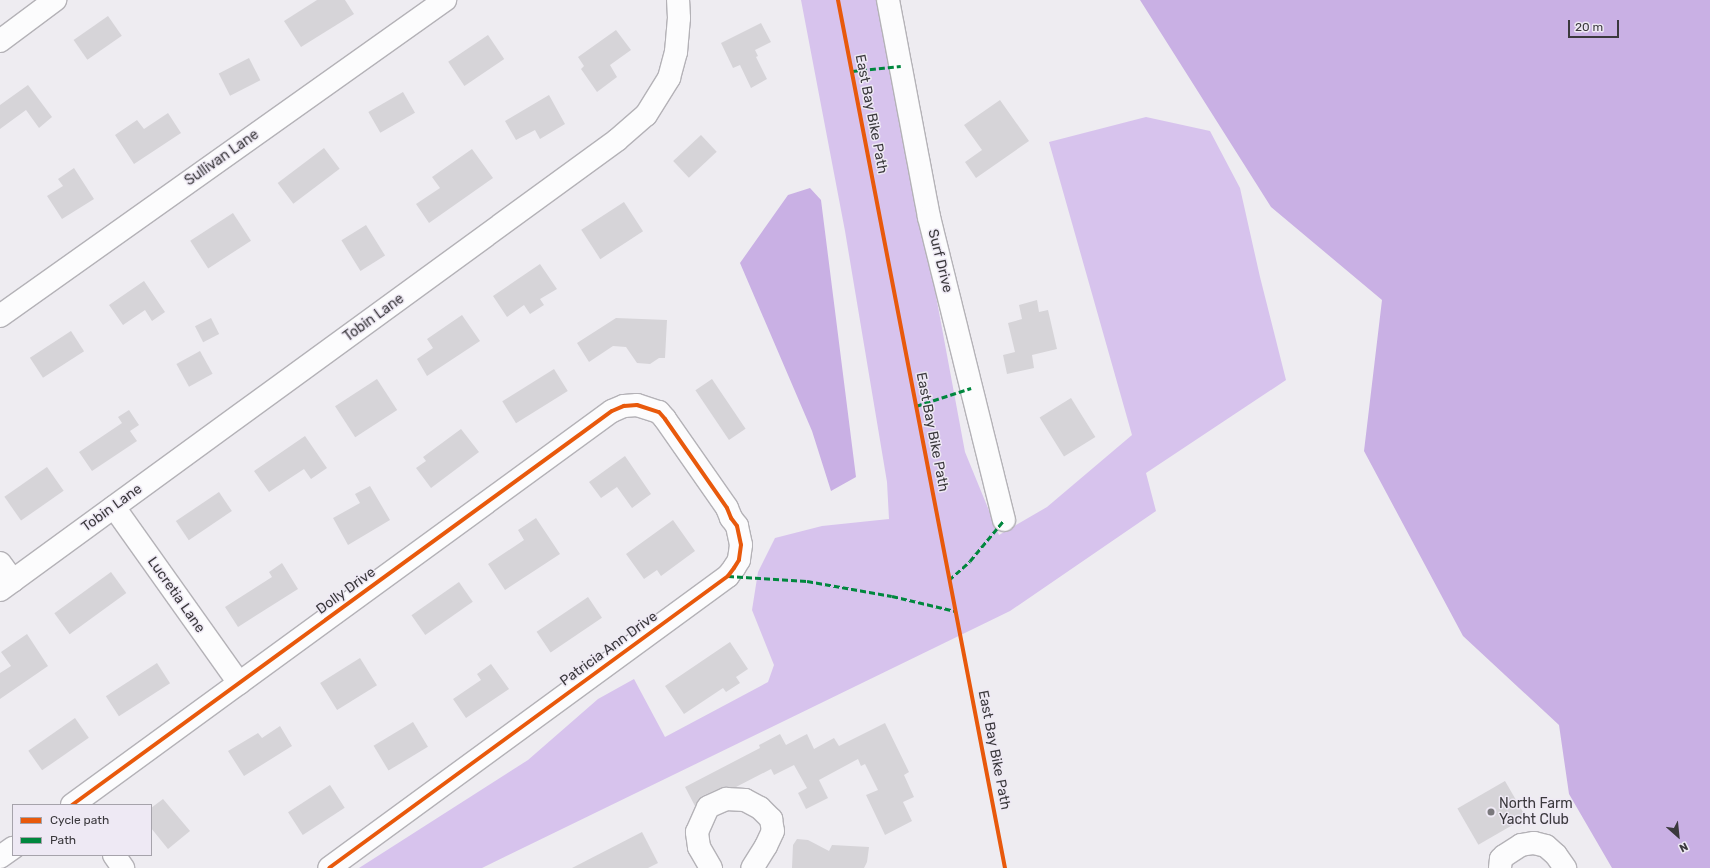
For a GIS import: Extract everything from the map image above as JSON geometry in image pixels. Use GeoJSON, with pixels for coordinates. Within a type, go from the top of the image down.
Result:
{"type":"FeatureCollection","features":[{"type":"Feature","properties":{"kind":"street"},"geometry":{"type":"LineString","coordinates":[[0,41],[55,0]]}},
{"type":"Feature","properties":{"kind":"street","name":"Sullivan Lane"},"geometry":{"type":"LineString","coordinates":[[0,316],[445,0]]}},
{"type":"Feature","properties":{"kind":"street","name":"Tobin Lane"},"geometry":{"type":"LineString","coordinates":[[6,585],[610,145],[646,115],[669,78],[675,59],[678,35],[678,0]]}},
{"type":"Feature","properties":{"kind":"street","name":"Surf Drive"},"geometry":{"type":"LineString","coordinates":[[888,0],[929,217],[1004,520]]}},
{"type":"Feature","properties":{"kind":"street","name":"Dolly Drive"},"geometry":{"type":"LineString","coordinates":[[75,804],[612,411],[624,406],[637,405]]}},
{"type":"Feature","properties":{"kind":"street","name":"Patricia Ann Drive"},"geometry":{"type":"LineString","coordinates":[[329,868],[728,576],[734,568],[739,560],[741,546],[737,526],[731,518],[727,508],[666,419],[659,412],[637,405]]}},
{"type":"Feature","properties":{"kind":"street","name":"Lucretia Lane"},"geometry":{"type":"LineString","coordinates":[[114,507],[239,683]]}},
{"type":"Feature","properties":{"kind":"street"},"geometry":{"type":"LineString","coordinates":[[0,563],[6,585]]}},
{"type":"Feature","properties":{"kind":"street"},"geometry":{"type":"LineString","coordinates":[[711,868],[699,847],[697,832],[708,807],[726,799],[745,800],[760,808],[771,819],[773,831],[766,846],[752,868]]}},
{"type":"Feature","properties":{"kind":"street"},"geometry":{"type":"LineString","coordinates":[[1500,868],[1501,859],[1504,856],[1521,845],[1534,843],[1546,846],[1556,855],[1565,868]]}},
{"type":"Feature","properties":{"kind":"street"},"geometry":{"type":"LineString","coordinates":[[0,857],[12,849]]}},
{"type":"Feature","properties":{"kind":"street"},"geometry":{"type":"LineString","coordinates":[[115,856],[123,868]]}},
{"type":"Feature","properties":{"kind":"shaded area"},"geometry":{"type":"Polygon","coordinates":[[[801,0],[881,0],[965,452],[999,535],[1047,507],[1132,435],[1049,142],[1146,117],[1210,131],[1240,188],[1260,277],[1286,380],[1146,473],[1156,511],[1010,611],[482,868],[359,868],[528,760],[598,699],[634,679],[665,737],[768,682],[774,665],[752,610],[758,572],[775,538],[822,526],[889,519],[887,482],[845,231],[801,0]]]}},
{"type":"Feature","properties":{"kind":"shaded area"},"geometry":{"type":"Polygon","coordinates":[[[1140,0],[1710,0],[1710,868],[1612,868],[1569,794],[1559,725],[1463,636],[1364,451],[1382,300],[1271,207],[1140,0]]]}},
{"type":"Feature","properties":{"kind":"shaded area"},"geometry":{"type":"Polygon","coordinates":[[[810,188],[821,200],[856,477],[831,491],[812,431],[740,263],[788,195],[810,188]]]}},
{"type":"Feature","properties":{"kind":"building"},"geometry":{"type":"Polygon","coordinates":[[[317,0],[345,0],[354,14],[301,47],[284,21],[317,0]]]}},
{"type":"Feature","properties":{"kind":"building"},"geometry":{"type":"Polygon","coordinates":[[[108,16],[122,36],[87,60],[74,40],[108,16]]]}},
{"type":"Feature","properties":{"kind":"building"},"geometry":{"type":"Polygon","coordinates":[[[761,23],[771,42],[755,50],[758,56],[756,57],[767,79],[751,88],[740,65],[733,68],[721,43],[761,23]]]}},
{"type":"Feature","properties":{"kind":"building"},"geometry":{"type":"Polygon","coordinates":[[[616,30],[631,50],[610,65],[617,77],[597,92],[581,69],[584,66],[578,57],[616,30]]]}},
{"type":"Feature","properties":{"kind":"building"},"geometry":{"type":"Polygon","coordinates":[[[488,35],[504,59],[464,86],[448,62],[488,35]]]}},
{"type":"Feature","properties":{"kind":"building"},"geometry":{"type":"Polygon","coordinates":[[[249,58],[260,80],[230,96],[219,73],[249,58]]]}},
{"type":"Feature","properties":{"kind":"building"},"geometry":{"type":"Polygon","coordinates":[[[28,85],[52,117],[39,128],[26,110],[0,129],[0,105],[28,85]]]}},
{"type":"Feature","properties":{"kind":"building"},"geometry":{"type":"Polygon","coordinates":[[[403,92],[415,113],[380,133],[368,112],[403,92]]]}},
{"type":"Feature","properties":{"kind":"building"},"geometry":{"type":"Polygon","coordinates":[[[549,95],[565,124],[540,139],[535,130],[516,140],[505,121],[549,95]]]}},
{"type":"Feature","properties":{"kind":"building"},"geometry":{"type":"Polygon","coordinates":[[[1000,100],[1029,141],[976,178],[965,162],[982,150],[964,125],[1000,100]]]}},
{"type":"Feature","properties":{"kind":"building"},"geometry":{"type":"Polygon","coordinates":[[[168,113],[181,133],[134,164],[115,135],[137,120],[144,129],[168,113]]]}},
{"type":"Feature","properties":{"kind":"building"},"geometry":{"type":"Polygon","coordinates":[[[701,135],[717,152],[689,178],[673,161],[701,135]]]}},
{"type":"Feature","properties":{"kind":"building"},"geometry":{"type":"Polygon","coordinates":[[[324,148],[340,169],[293,204],[278,183],[324,148]]]}},
{"type":"Feature","properties":{"kind":"building"},"geometry":{"type":"Polygon","coordinates":[[[472,149],[493,178],[429,223],[416,204],[440,188],[432,177],[472,149]]]}},
{"type":"Feature","properties":{"kind":"building"},"geometry":{"type":"Polygon","coordinates":[[[74,168],[94,199],[62,219],[47,196],[63,186],[58,179],[74,168]]]}},
{"type":"Feature","properties":{"kind":"building"},"geometry":{"type":"Polygon","coordinates":[[[624,202],[643,231],[600,259],[581,230],[624,202]]]}},
{"type":"Feature","properties":{"kind":"building"},"geometry":{"type":"Polygon","coordinates":[[[233,213],[251,241],[208,268],[190,241],[233,213]]]}},
{"type":"Feature","properties":{"kind":"building"},"geometry":{"type":"Polygon","coordinates":[[[366,225],[385,256],[360,271],[341,240],[366,225]]]}},
{"type":"Feature","properties":{"kind":"building"},"geometry":{"type":"Polygon","coordinates":[[[540,264],[557,289],[540,299],[544,305],[530,314],[524,305],[507,317],[493,296],[540,264]]]}},
{"type":"Feature","properties":{"kind":"building"},"geometry":{"type":"Polygon","coordinates":[[[144,281],[165,312],[152,321],[145,310],[123,325],[109,305],[144,281]]]}},
{"type":"Feature","properties":{"kind":"building"},"geometry":{"type":"Polygon","coordinates":[[[1037,300],[1039,312],[1048,310],[1057,349],[1032,355],[1034,368],[1007,374],[1003,355],[1015,352],[1008,323],[1022,319],[1019,305],[1037,300]]]}},
{"type":"Feature","properties":{"kind":"building"},"geometry":{"type":"Polygon","coordinates":[[[462,315],[480,341],[427,376],[417,359],[433,348],[427,339],[462,315]]]}},
{"type":"Feature","properties":{"kind":"building"},"geometry":{"type":"Polygon","coordinates":[[[211,318],[219,334],[203,342],[195,326],[211,318]]]}},
{"type":"Feature","properties":{"kind":"building"},"geometry":{"type":"Polygon","coordinates":[[[616,318],[667,320],[665,358],[659,358],[650,364],[637,363],[626,347],[613,346],[589,362],[577,343],[616,318]]]}},
{"type":"Feature","properties":{"kind":"building"},"geometry":{"type":"Polygon","coordinates":[[[71,331],[84,351],[43,378],[30,358],[71,331]]]}},
{"type":"Feature","properties":{"kind":"building"},"geometry":{"type":"Polygon","coordinates":[[[200,351],[213,374],[189,387],[176,364],[200,351]]]}},
{"type":"Feature","properties":{"kind":"building"},"geometry":{"type":"Polygon","coordinates":[[[554,369],[568,391],[516,423],[502,401],[554,369]]]}},
{"type":"Feature","properties":{"kind":"building"},"geometry":{"type":"Polygon","coordinates":[[[377,379],[397,410],[355,437],[335,406],[377,379]]]}},
{"type":"Feature","properties":{"kind":"building"},"geometry":{"type":"Polygon","coordinates":[[[712,379],[746,429],[729,440],[695,390],[712,379]]]}},
{"type":"Feature","properties":{"kind":"building"},"geometry":{"type":"Polygon","coordinates":[[[1071,398],[1095,437],[1064,457],[1040,418],[1071,398]]]}},
{"type":"Feature","properties":{"kind":"building"},"geometry":{"type":"Polygon","coordinates":[[[129,410],[139,425],[130,431],[137,441],[92,471],[79,452],[122,423],[118,417],[129,410]]]}},
{"type":"Feature","properties":{"kind":"building"},"geometry":{"type":"Polygon","coordinates":[[[461,429],[479,452],[431,488],[416,468],[426,461],[423,457],[461,429]]]}},
{"type":"Feature","properties":{"kind":"building"},"geometry":{"type":"Polygon","coordinates":[[[305,436],[327,468],[311,479],[304,469],[269,492],[254,471],[305,436]]]}},
{"type":"Feature","properties":{"kind":"building"},"geometry":{"type":"Polygon","coordinates":[[[625,456],[651,494],[632,508],[617,487],[601,498],[589,482],[625,456]]]}},
{"type":"Feature","properties":{"kind":"building"},"geometry":{"type":"Polygon","coordinates":[[[47,467],[64,491],[21,521],[4,497],[47,467]]]}},
{"type":"Feature","properties":{"kind":"building"},"geometry":{"type":"Polygon","coordinates":[[[370,486],[390,520],[348,545],[333,518],[360,503],[355,494],[370,486]]]}},
{"type":"Feature","properties":{"kind":"building"},"geometry":{"type":"Polygon","coordinates":[[[219,492],[232,511],[189,540],[176,521],[219,492]]]}},
{"type":"Feature","properties":{"kind":"building"},"geometry":{"type":"Polygon","coordinates":[[[536,518],[560,554],[505,590],[488,564],[524,540],[518,530],[536,518]]]}},
{"type":"Feature","properties":{"kind":"building"},"geometry":{"type":"Polygon","coordinates":[[[673,520],[695,551],[661,576],[657,570],[644,579],[626,554],[673,520]]]}},
{"type":"Feature","properties":{"kind":"building"},"geometry":{"type":"Polygon","coordinates":[[[282,563],[298,589],[238,627],[225,607],[272,577],[269,572],[282,563]]]}},
{"type":"Feature","properties":{"kind":"building"},"geometry":{"type":"Polygon","coordinates":[[[111,572],[126,593],[70,634],[54,613],[111,572]]]}},
{"type":"Feature","properties":{"kind":"building"},"geometry":{"type":"Polygon","coordinates":[[[459,582],[473,602],[425,635],[411,615],[459,582]]]}},
{"type":"Feature","properties":{"kind":"building"},"geometry":{"type":"Polygon","coordinates":[[[588,597],[602,618],[551,652],[537,632],[588,597]]]}},
{"type":"Feature","properties":{"kind":"building"},"geometry":{"type":"Polygon","coordinates":[[[27,634],[48,666],[0,699],[0,673],[11,666],[1,652],[27,634]]]}},
{"type":"Feature","properties":{"kind":"building"},"geometry":{"type":"Polygon","coordinates":[[[730,642],[748,669],[736,677],[740,683],[726,692],[723,688],[684,714],[665,686],[730,642]]]}},
{"type":"Feature","properties":{"kind":"building"},"geometry":{"type":"Polygon","coordinates":[[[360,658],[377,685],[337,710],[320,683],[360,658]]]}},
{"type":"Feature","properties":{"kind":"building"},"geometry":{"type":"Polygon","coordinates":[[[157,663],[170,683],[119,716],[106,696],[157,663]]]}},
{"type":"Feature","properties":{"kind":"building"},"geometry":{"type":"Polygon","coordinates":[[[491,664],[509,689],[466,718],[453,699],[481,680],[477,674],[491,664]]]}},
{"type":"Feature","properties":{"kind":"building"},"geometry":{"type":"Polygon","coordinates":[[[75,718],[89,738],[42,770],[28,751],[75,718]]]}},
{"type":"Feature","properties":{"kind":"building"},"geometry":{"type":"Polygon","coordinates":[[[413,722],[428,747],[389,771],[374,746],[413,722]]]}},
{"type":"Feature","properties":{"kind":"building"},"geometry":{"type":"Polygon","coordinates":[[[885,723],[909,772],[904,775],[914,797],[903,802],[912,821],[885,835],[866,795],[878,790],[865,764],[861,766],[858,759],[819,780],[828,798],[806,809],[798,793],[807,788],[794,765],[774,775],[771,769],[736,787],[721,788],[702,796],[695,806],[685,787],[760,748],[759,745],[780,734],[786,745],[807,734],[814,749],[834,738],[839,746],[885,723]]]}},
{"type":"Feature","properties":{"kind":"building"},"geometry":{"type":"Polygon","coordinates":[[[280,726],[292,746],[244,776],[228,751],[258,733],[262,738],[280,726]]]}},
{"type":"Feature","properties":{"kind":"building","name":"North Farm Yacht Club"},"geometry":{"type":"Polygon","coordinates":[[[1505,781],[1526,817],[1478,845],[1457,808],[1505,781]]]}},
{"type":"Feature","properties":{"kind":"building"},"geometry":{"type":"Polygon","coordinates":[[[330,785],[345,808],[303,835],[288,812],[330,785]]]}},
{"type":"Feature","properties":{"kind":"building"},"geometry":{"type":"Polygon","coordinates":[[[163,799],[190,831],[168,849],[152,829],[152,807],[163,799]]]}},
{"type":"Feature","properties":{"kind":"building"},"geometry":{"type":"Polygon","coordinates":[[[642,832],[658,863],[648,868],[572,868],[642,832]]]}},
{"type":"Feature","properties":{"kind":"building"},"geometry":{"type":"Polygon","coordinates":[[[797,839],[808,840],[829,851],[832,845],[869,847],[867,862],[864,868],[792,868],[793,845],[797,839]]]}},
{"type":"Feature","properties":{"kind":"marked path"},"geometry":{"type":"LineString","coordinates":[[852,71],[901,66]]}},
{"type":"Feature","properties":{"kind":"marked path"},"geometry":{"type":"LineString","coordinates":[[916,406],[971,388]]}},
{"type":"Feature","properties":{"kind":"marked path"},"geometry":{"type":"LineString","coordinates":[[949,580],[970,561],[1004,520]]}},
{"type":"Feature","properties":{"kind":"marked path"},"geometry":{"type":"LineString","coordinates":[[728,576],[807,581],[892,596],[955,611]]}},
{"type":"Feature","properties":{"kind":"cycle path","name":"East Bay Bike Path"},"geometry":{"type":"LineString","coordinates":[[838,0],[1005,868]]}},
{"type":"Feature","properties":{"kind":"cycle path"},"geometry":{"type":"LineString","coordinates":[[73,804],[612,411],[624,406],[637,405],[659,412],[727,508],[731,518],[737,526],[741,545],[739,560],[734,568],[728,576],[329,868]]}},
{"type":"Feature","properties":{"kind":"place","name":"North Farm Yacht Club"},"geometry":{"type":"Point","coordinates":[1491,812]}}]}
